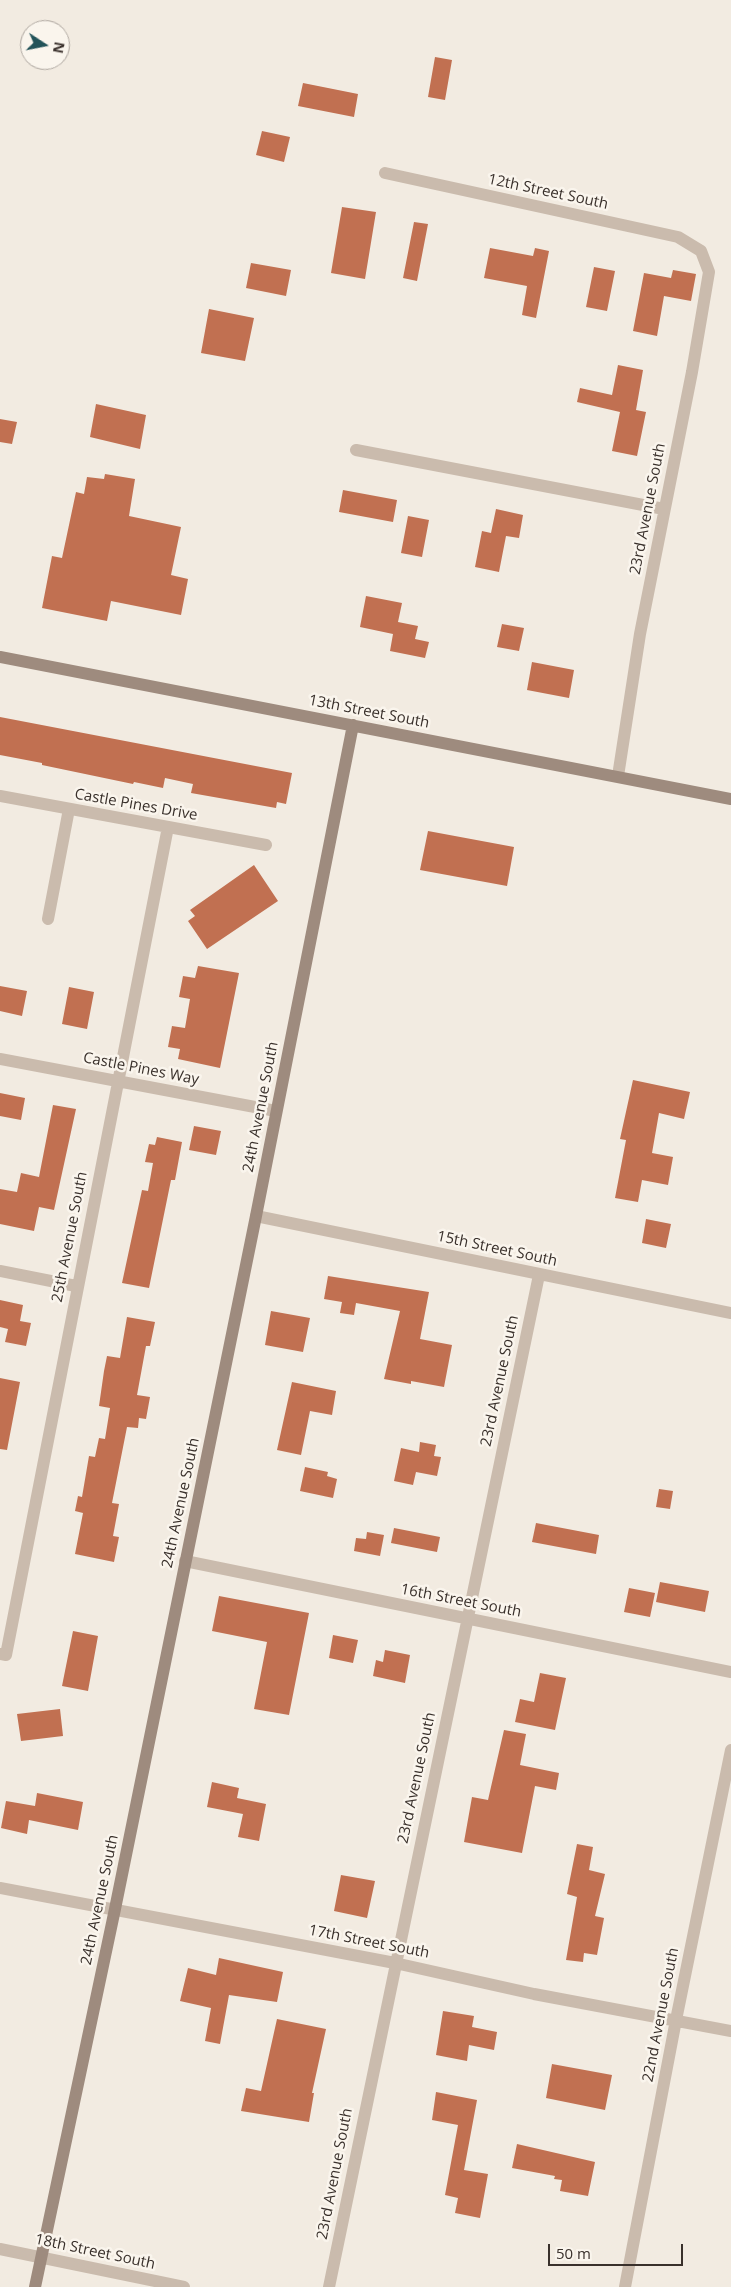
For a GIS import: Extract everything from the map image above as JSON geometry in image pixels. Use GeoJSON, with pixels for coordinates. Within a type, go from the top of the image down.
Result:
{"type":"FeatureCollection","features":[{"type":"Feature","properties":{"kind":"street","name":"12th Street South"},"geometry":{"type":"LineString","coordinates":[[385,173],[678,238],[701,251]]}},
{"type":"Feature","properties":{"kind":"street","name":"23rd Avenue South"},"geometry":{"type":"LineString","coordinates":[[618,776],[640,634],[692,372],[709,272],[701,251]]}},
{"type":"Feature","properties":{"kind":"street"},"geometry":{"type":"LineString","coordinates":[[356,450],[664,509]]}},
{"type":"Feature","properties":{"kind":"street","name":"13th Street South"},"geometry":{"type":"LineString","coordinates":[[0,656],[731,799]]}},
{"type":"Feature","properties":{"kind":"street","name":"24th Avenue South"},"geometry":{"type":"LineString","coordinates":[[35,2287],[115,1909],[256,1216],[353,725]]}},
{"type":"Feature","properties":{"kind":"street","name":"Castle Pines Drive"},"geometry":{"type":"LineString","coordinates":[[0,796],[266,845]]}},
{"type":"Feature","properties":{"kind":"street"},"geometry":{"type":"LineString","coordinates":[[48,919],[69,809]]}},
{"type":"Feature","properties":{"kind":"street","name":"25th Avenue South"},"geometry":{"type":"LineString","coordinates":[[3,1654],[168,827]]}},
{"type":"Feature","properties":{"kind":"street","name":"Castle Pines Way"},"geometry":{"type":"LineString","coordinates":[[0,1059],[276,1111]]}},
{"type":"Feature","properties":{"kind":"street","name":"15th Street South"},"geometry":{"type":"LineString","coordinates":[[256,1216],[731,1313]]}},
{"type":"Feature","properties":{"kind":"street"},"geometry":{"type":"LineString","coordinates":[[0,1271],[76,1286]]}},
{"type":"Feature","properties":{"kind":"street","name":"23rd Avenue South"},"geometry":{"type":"LineString","coordinates":[[329,2287],[539,1275]]}},
{"type":"Feature","properties":{"kind":"street","name":"16th Street South"},"geometry":{"type":"LineString","coordinates":[[185,1562],[731,1672]]}},
{"type":"Feature","properties":{"kind":"street","name":"22nd Avenue South"},"geometry":{"type":"LineString","coordinates":[[625,2287],[676,2020],[731,1750]]}},
{"type":"Feature","properties":{"kind":"street","name":"17th Street South"},"geometry":{"type":"LineString","coordinates":[[0,1888],[395,1963],[534,1994],[731,2031]]}},
{"type":"Feature","properties":{"kind":"street","name":"18th Street South"},"geometry":{"type":"LineString","coordinates":[[0,2249],[184,2287]]}},
{"type":"Feature","properties":{"kind":"building"},"geometry":{"type":"Polygon","coordinates":[[[435,57],[452,60],[445,100],[428,97],[435,57]]]}},
{"type":"Feature","properties":{"kind":"building"},"geometry":{"type":"Polygon","coordinates":[[[303,83],[358,94],[354,117],[298,106],[303,83]]]}},
{"type":"Feature","properties":{"kind":"building"},"geometry":{"type":"Polygon","coordinates":[[[262,131],[290,137],[284,162],[256,155],[262,131]]]}},
{"type":"Feature","properties":{"kind":"building"},"geometry":{"type":"Polygon","coordinates":[[[342,207],[376,212],[365,279],[331,273],[342,207]]]}},
{"type":"Feature","properties":{"kind":"building"},"geometry":{"type":"Polygon","coordinates":[[[414,222],[428,224],[417,281],[403,278],[414,222]]]}},
{"type":"Feature","properties":{"kind":"building"},"geometry":{"type":"Polygon","coordinates":[[[490,248],[533,256],[535,248],[549,251],[536,318],[522,315],[527,286],[484,278],[490,248]]]}},
{"type":"Feature","properties":{"kind":"building"},"geometry":{"type":"Polygon","coordinates":[[[251,263],[291,270],[286,296],[246,288],[251,263]]]}},
{"type":"Feature","properties":{"kind":"building"},"geometry":{"type":"Polygon","coordinates":[[[594,267],[615,271],[607,311],[586,307],[594,267]]]}},
{"type":"Feature","properties":{"kind":"building"},"geometry":{"type":"Polygon","coordinates":[[[673,270],[696,274],[691,301],[664,296],[657,336],[633,331],[644,273],[671,278],[673,270]]]}},
{"type":"Feature","properties":{"kind":"building"},"geometry":{"type":"Polygon","coordinates":[[[209,309],[254,318],[245,361],[201,353],[209,309]]]}},
{"type":"Feature","properties":{"kind":"building"},"geometry":{"type":"Polygon","coordinates":[[[618,365],[643,370],[636,410],[646,412],[637,456],[612,451],[620,412],[577,402],[580,388],[612,395],[618,365]]]}},
{"type":"Feature","properties":{"kind":"building"},"geometry":{"type":"Polygon","coordinates":[[[96,404],[146,415],[140,449],[90,437],[96,404]]]}},
{"type":"Feature","properties":{"kind":"building"},"geometry":{"type":"Polygon","coordinates":[[[0,419],[17,422],[12,444],[0,442],[0,419]]]}},
{"type":"Feature","properties":{"kind":"building"},"geometry":{"type":"Polygon","coordinates":[[[105,474],[135,479],[129,516],[181,527],[171,575],[188,579],[181,615],[111,601],[107,621],[42,608],[52,556],[62,558],[76,492],[84,494],[87,477],[104,479],[105,474]]]}},
{"type":"Feature","properties":{"kind":"building"},"geometry":{"type":"Polygon","coordinates":[[[343,490],[397,500],[393,522],[339,512],[343,490]]]}},
{"type":"Feature","properties":{"kind":"building"},"geometry":{"type":"Polygon","coordinates":[[[496,509],[523,515],[519,538],[506,536],[499,572],[475,567],[482,531],[491,533],[496,509]]]}},
{"type":"Feature","properties":{"kind":"building"},"geometry":{"type":"Polygon","coordinates":[[[408,516],[429,520],[422,557],[401,553],[408,516]]]}},
{"type":"Feature","properties":{"kind":"building"},"geometry":{"type":"Polygon","coordinates":[[[366,596],[402,603],[398,622],[418,626],[415,639],[429,642],[425,658],[390,651],[393,634],[360,627],[366,596]]]}},
{"type":"Feature","properties":{"kind":"building"},"geometry":{"type":"Polygon","coordinates":[[[502,624],[524,628],[519,651],[497,647],[502,624]]]}},
{"type":"Feature","properties":{"kind":"building"},"geometry":{"type":"Polygon","coordinates":[[[532,662],[574,670],[569,698],[527,690],[532,662]]]}},
{"type":"Feature","properties":{"kind":"building"},"geometry":{"type":"Polygon","coordinates":[[[0,717],[292,773],[286,804],[277,802],[276,808],[191,793],[193,784],[165,778],[163,788],[134,782],[133,784],[0,755],[0,717]]]}},
{"type":"Feature","properties":{"kind":"building"},"geometry":{"type":"Polygon","coordinates":[[[428,831],[514,847],[507,886],[420,870],[428,831]]]}},
{"type":"Feature","properties":{"kind":"building"},"geometry":{"type":"Polygon","coordinates":[[[254,865],[278,901],[207,949],[188,921],[195,916],[190,910],[254,865]]]}},
{"type":"Feature","properties":{"kind":"building"},"geometry":{"type":"Polygon","coordinates":[[[198,966],[239,973],[220,1068],[178,1059],[180,1049],[168,1047],[172,1026],[185,1028],[190,999],[179,997],[183,976],[195,978],[198,966]]]}},
{"type":"Feature","properties":{"kind":"building"},"geometry":{"type":"Polygon","coordinates":[[[0,986],[27,991],[22,1016],[0,1011],[0,986]]]}},
{"type":"Feature","properties":{"kind":"building"},"geometry":{"type":"Polygon","coordinates":[[[69,987],[94,992],[87,1029],[62,1024],[69,987]]]}},
{"type":"Feature","properties":{"kind":"building"},"geometry":{"type":"Polygon","coordinates":[[[633,1080],[690,1092],[684,1119],[659,1113],[652,1153],[673,1157],[668,1185],[642,1180],[638,1202],[615,1198],[626,1140],[620,1139],[633,1080]]]}},
{"type":"Feature","properties":{"kind":"building"},"geometry":{"type":"Polygon","coordinates":[[[0,1093],[25,1098],[21,1120],[0,1116],[0,1093]]]}},
{"type":"Feature","properties":{"kind":"building"},"geometry":{"type":"Polygon","coordinates":[[[53,1105],[76,1109],[54,1210],[39,1207],[34,1231],[0,1224],[0,1189],[17,1192],[21,1173],[39,1177],[53,1105]]]}},
{"type":"Feature","properties":{"kind":"building"},"geometry":{"type":"Polygon","coordinates":[[[194,1126],[221,1131],[216,1155],[189,1150],[194,1126]]]}},
{"type":"Feature","properties":{"kind":"building"},"geometry":{"type":"Polygon","coordinates":[[[157,1137],[182,1142],[175,1180],[171,1180],[149,1288],[122,1283],[142,1190],[148,1191],[153,1163],[145,1162],[149,1144],[155,1145],[157,1137]]]}},
{"type":"Feature","properties":{"kind":"building"},"geometry":{"type":"Polygon","coordinates":[[[646,1219],[671,1224],[666,1248],[642,1243],[646,1219]]]}},
{"type":"Feature","properties":{"kind":"building"},"geometry":{"type":"Polygon","coordinates":[[[328,1276],[429,1292],[420,1339],[452,1345],[444,1387],[411,1381],[411,1384],[384,1379],[400,1311],[356,1303],[354,1315],[340,1313],[342,1302],[324,1299],[328,1276]]]}},
{"type":"Feature","properties":{"kind":"building"},"geometry":{"type":"Polygon","coordinates":[[[0,1300],[23,1305],[20,1321],[31,1323],[26,1346],[5,1342],[8,1329],[0,1327],[0,1300]]]}},
{"type":"Feature","properties":{"kind":"building"},"geometry":{"type":"Polygon","coordinates":[[[271,1311],[310,1318],[303,1352],[265,1345],[271,1311]]]}},
{"type":"Feature","properties":{"kind":"building"},"geometry":{"type":"Polygon","coordinates":[[[127,1317],[155,1322],[150,1346],[146,1346],[137,1395],[150,1397],[146,1419],[139,1418],[138,1428],[127,1427],[112,1503],[119,1504],[113,1536],[119,1537],[114,1562],[75,1554],[83,1513],[75,1511],[78,1496],[82,1497],[89,1456],[95,1457],[99,1438],[105,1439],[110,1408],[99,1406],[104,1371],[107,1356],[120,1358],[127,1317]]]}},
{"type":"Feature","properties":{"kind":"building"},"geometry":{"type":"Polygon","coordinates":[[[0,1378],[20,1382],[7,1450],[0,1449],[0,1378]]]}},
{"type":"Feature","properties":{"kind":"building"},"geometry":{"type":"Polygon","coordinates":[[[292,1382],[336,1391],[332,1415],[310,1411],[301,1455],[277,1450],[292,1382]]]}},
{"type":"Feature","properties":{"kind":"building"},"geometry":{"type":"Polygon","coordinates":[[[420,1442],[436,1445],[434,1456],[441,1457],[437,1476],[416,1472],[413,1485],[394,1481],[401,1448],[419,1452],[420,1442]]]}},
{"type":"Feature","properties":{"kind":"building"},"geometry":{"type":"Polygon","coordinates":[[[305,1467],[328,1472],[327,1476],[337,1479],[333,1498],[300,1491],[305,1467]]]}},
{"type":"Feature","properties":{"kind":"building"},"geometry":{"type":"Polygon","coordinates":[[[659,1489],[673,1491],[670,1509],[656,1507],[659,1489]]]}},
{"type":"Feature","properties":{"kind":"building"},"geometry":{"type":"Polygon","coordinates":[[[536,1523],[599,1535],[596,1554],[532,1542],[536,1523]]]}},
{"type":"Feature","properties":{"kind":"building"},"geometry":{"type":"Polygon","coordinates":[[[394,1528],[440,1537],[437,1552],[391,1543],[394,1528]]]}},
{"type":"Feature","properties":{"kind":"building"},"geometry":{"type":"Polygon","coordinates":[[[367,1532],[384,1535],[380,1556],[354,1551],[356,1538],[366,1539],[367,1532]]]}},
{"type":"Feature","properties":{"kind":"building"},"geometry":{"type":"Polygon","coordinates":[[[660,1582],[709,1591],[705,1612],[656,1602],[660,1582]]]}},
{"type":"Feature","properties":{"kind":"building"},"geometry":{"type":"Polygon","coordinates":[[[629,1588],[655,1593],[650,1617],[624,1612],[629,1588]]]}},
{"type":"Feature","properties":{"kind":"building"},"geometry":{"type":"Polygon","coordinates":[[[219,1596],[309,1613],[289,1715],[254,1709],[267,1642],[212,1631],[219,1596]]]}},
{"type":"Feature","properties":{"kind":"building"},"geometry":{"type":"Polygon","coordinates":[[[73,1631],[98,1636],[88,1691],[62,1686],[73,1631]]]}},
{"type":"Feature","properties":{"kind":"building"},"geometry":{"type":"Polygon","coordinates":[[[333,1635],[358,1640],[353,1663],[329,1658],[333,1635]]]}},
{"type":"Feature","properties":{"kind":"building"},"geometry":{"type":"Polygon","coordinates":[[[385,1650],[410,1655],[405,1683],[373,1676],[376,1660],[383,1662],[385,1650]]]}},
{"type":"Feature","properties":{"kind":"building"},"geometry":{"type":"Polygon","coordinates":[[[540,1673],[566,1678],[555,1730],[515,1722],[520,1699],[534,1702],[540,1673]]]}},
{"type":"Feature","properties":{"kind":"building"},"geometry":{"type":"Polygon","coordinates":[[[60,1709],[63,1736],[21,1741],[17,1714],[60,1709]]]}},
{"type":"Feature","properties":{"kind":"building"},"geometry":{"type":"Polygon","coordinates":[[[504,1730],[526,1734],[520,1765],[559,1773],[556,1790],[535,1786],[522,1853],[464,1842],[472,1797],[488,1800],[504,1730]]]}},
{"type":"Feature","properties":{"kind":"building"},"geometry":{"type":"Polygon","coordinates":[[[212,1782],[239,1788],[237,1798],[266,1804],[259,1841],[238,1837],[243,1814],[207,1807],[212,1782]]]}},
{"type":"Feature","properties":{"kind":"building"},"geometry":{"type":"Polygon","coordinates":[[[37,1793],[83,1802],[78,1830],[29,1820],[27,1834],[1,1828],[6,1801],[35,1806],[37,1793]]]}},
{"type":"Feature","properties":{"kind":"building"},"geometry":{"type":"Polygon","coordinates":[[[577,1844],[593,1847],[589,1870],[605,1874],[595,1916],[604,1918],[597,1955],[584,1953],[583,1962],[566,1960],[577,1897],[567,1894],[577,1844]]]}},
{"type":"Feature","properties":{"kind":"building"},"geometry":{"type":"Polygon","coordinates":[[[341,1875],[375,1881],[367,1918],[334,1911],[341,1875]]]}},
{"type":"Feature","properties":{"kind":"building"},"geometry":{"type":"Polygon","coordinates":[[[219,1958],[283,1972],[277,2002],[229,1995],[220,2044],[205,2041],[211,2008],[180,2001],[188,1968],[216,1975],[219,1958]]]}},
{"type":"Feature","properties":{"kind":"building"},"geometry":{"type":"Polygon","coordinates":[[[443,2011],[474,2016],[472,2027],[497,2032],[494,2050],[469,2045],[467,2061],[436,2055],[443,2011]]]}},
{"type":"Feature","properties":{"kind":"building"},"geometry":{"type":"Polygon","coordinates":[[[277,2019],[326,2029],[312,2093],[314,2093],[309,2122],[241,2111],[246,2088],[261,2091],[277,2019]]]}},
{"type":"Feature","properties":{"kind":"building"},"geometry":{"type":"Polygon","coordinates":[[[552,2064],[612,2075],[605,2110],[546,2098],[552,2064]]]}},
{"type":"Feature","properties":{"kind":"building"},"geometry":{"type":"Polygon","coordinates":[[[436,2092],[477,2100],[464,2170],[488,2174],[480,2218],[455,2213],[458,2198],[445,2195],[458,2125],[432,2120],[436,2092]]]}},
{"type":"Feature","properties":{"kind":"building"},"geometry":{"type":"Polygon","coordinates":[[[517,2144],[595,2162],[588,2196],[560,2191],[562,2180],[554,2179],[555,2176],[512,2168],[517,2144]]]}}]}
